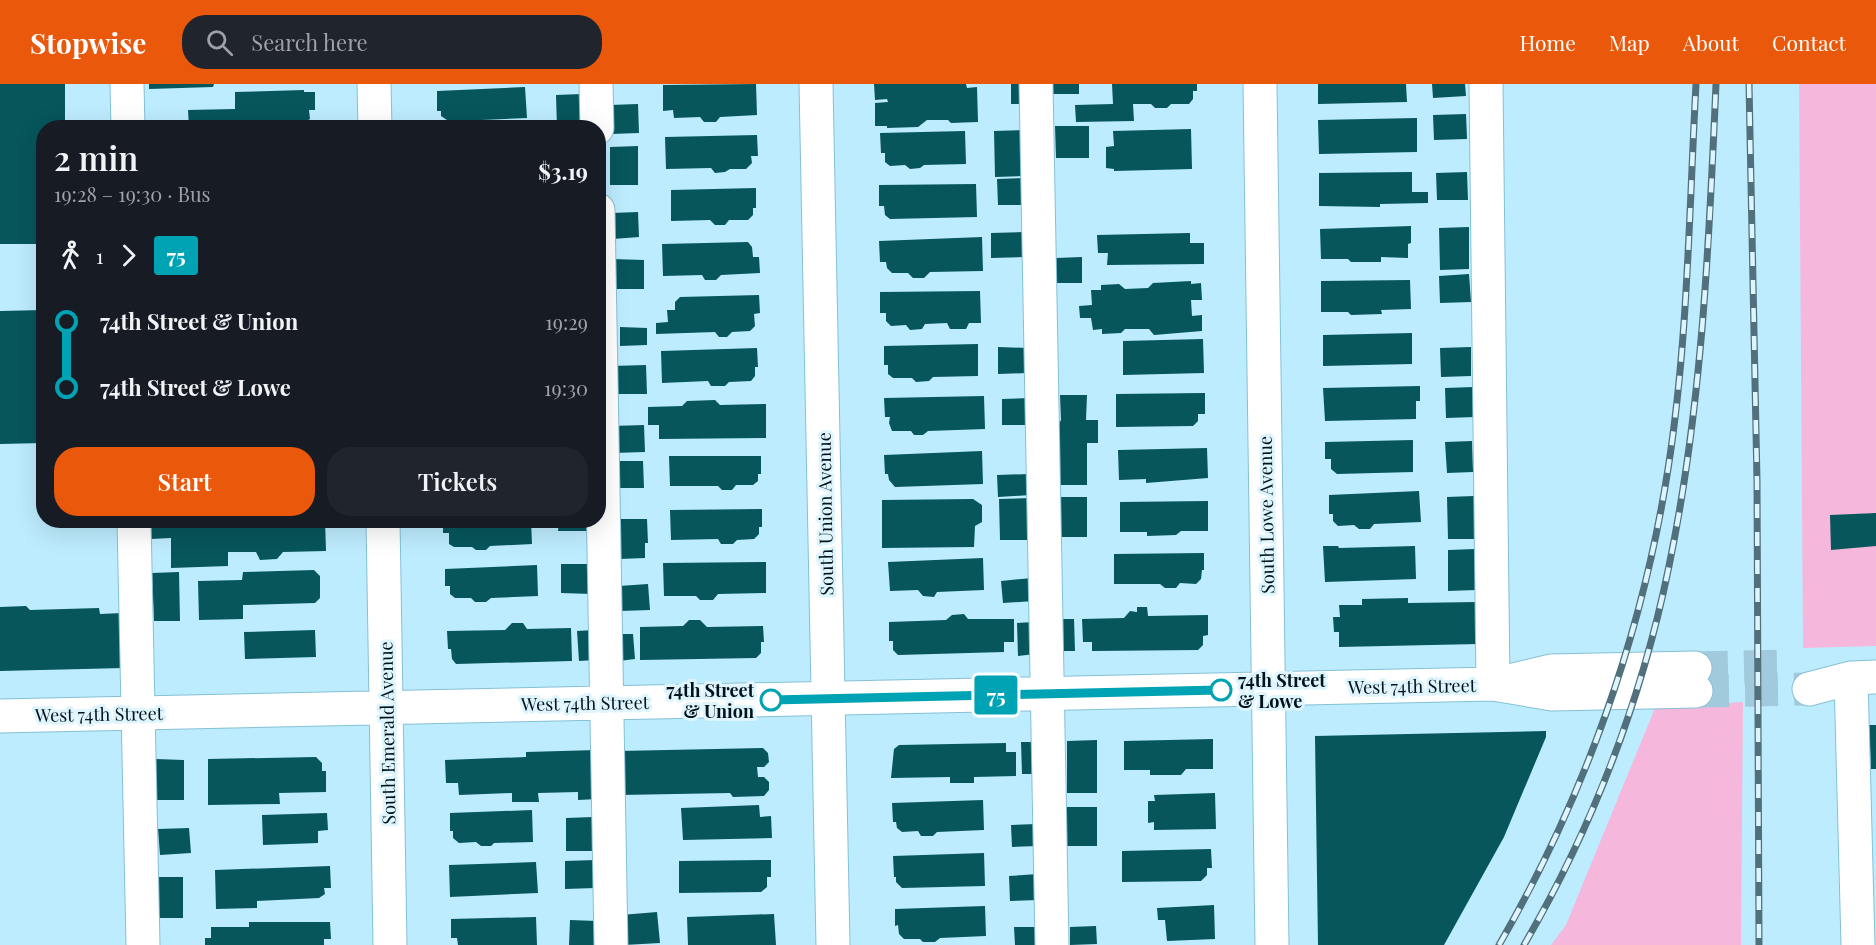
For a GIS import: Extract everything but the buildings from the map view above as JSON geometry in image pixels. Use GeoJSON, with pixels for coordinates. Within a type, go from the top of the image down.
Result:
{"type":"FeatureCollection","features":[{"type":"Feature","properties":{"kind":"street"},"geometry":{"type":"LineString","coordinates":[[127,84],[128,120]]}},
{"type":"Feature","properties":{"kind":"street"},"geometry":{"type":"LineString","coordinates":[[374,84],[375,120]]}},
{"type":"Feature","properties":{"kind":"street"},"geometry":{"type":"LineString","coordinates":[[596,84],[597,120]]}},
{"type":"Feature","properties":{"kind":"street","name":"South Union Avenue"},"geometry":{"type":"LineString","coordinates":[[816,84],[833,945]]}},
{"type":"Feature","properties":{"kind":"street"},"geometry":{"type":"LineString","coordinates":[[1036,84],[1053,945]]}},
{"type":"Feature","properties":{"kind":"street","name":"South Lowe Avenue"},"geometry":{"type":"LineString","coordinates":[[1260,84],[1272,945]]}},
{"type":"Feature","properties":{"kind":"street"},"geometry":{"type":"LineString","coordinates":[[1486,84],[1493,684]]}},
{"type":"Feature","properties":{"kind":"street"},"geometry":{"type":"LineString","coordinates":[[135,528],[143,945]]}},
{"type":"Feature","properties":{"kind":"street","name":"South Emerald Avenue"},"geometry":{"type":"LineString","coordinates":[[383,528],[390,945]]}},
{"type":"Feature","properties":{"kind":"street"},"geometry":{"type":"LineString","coordinates":[[604,528],[611,945]]}},
{"type":"Feature","properties":{"kind":"street","name":"West 74th Street"},"geometry":{"type":"LineString","coordinates":[[0,716],[1493,684],[1551,671],[1696,680]]}},
{"type":"Feature","properties":{"kind":"street"},"geometry":{"type":"LineString","coordinates":[[1808,677],[1864,677],[1858,945]]}},
{"type":"Feature","properties":{"kind":"shaded area"},"geometry":{"type":"Polygon","coordinates":[[[1799,84],[1876,84],[1876,646],[1803,648],[1799,84]]]}},
{"type":"Feature","properties":{"kind":"shaded area"},"geometry":{"type":"Polygon","coordinates":[[[1743,702],[1741,945],[1551,945],[1566,925],[1655,708],[1743,702]]]}},
{"type":"Feature","properties":{"kind":"tunnel"},"geometry":{"type":"LineString","coordinates":[[1695,668],[1785,666]]}},
{"type":"Feature","properties":{"kind":"tunnel"},"geometry":{"type":"LineString","coordinates":[[1696,691],[1809,689]]}},
{"type":"Feature","properties":{"kind":"railway"},"geometry":{"type":"LineString","coordinates":[[1499,945],[1530,889],[1583,774],[1626,654],[1643,593],[1668,469],[1680,373],[1696,84]]}},
{"type":"Feature","properties":{"kind":"railway"},"geometry":{"type":"LineString","coordinates":[[1524,945],[1549,901],[1593,809],[1629,714],[1658,616],[1680,506],[1697,386],[1707,265],[1716,84]]}},
{"type":"Feature","properties":{"kind":"railway"},"geometry":{"type":"LineString","coordinates":[[1749,84],[1757,481],[1759,945]]}},
{"type":"Feature","properties":{"kind":"bus line","name":"75"},"geometry":{"type":"LineString","coordinates":[[771,700],[1221,690]]}},
{"type":"Feature","properties":{"kind":"place","name":"74th Street & Lowe"},"geometry":{"type":"Point","coordinates":[1221,690]}},
{"type":"Feature","properties":{"kind":"place","name":"74th Street & Union"},"geometry":{"type":"Point","coordinates":[771,700]}}]}
